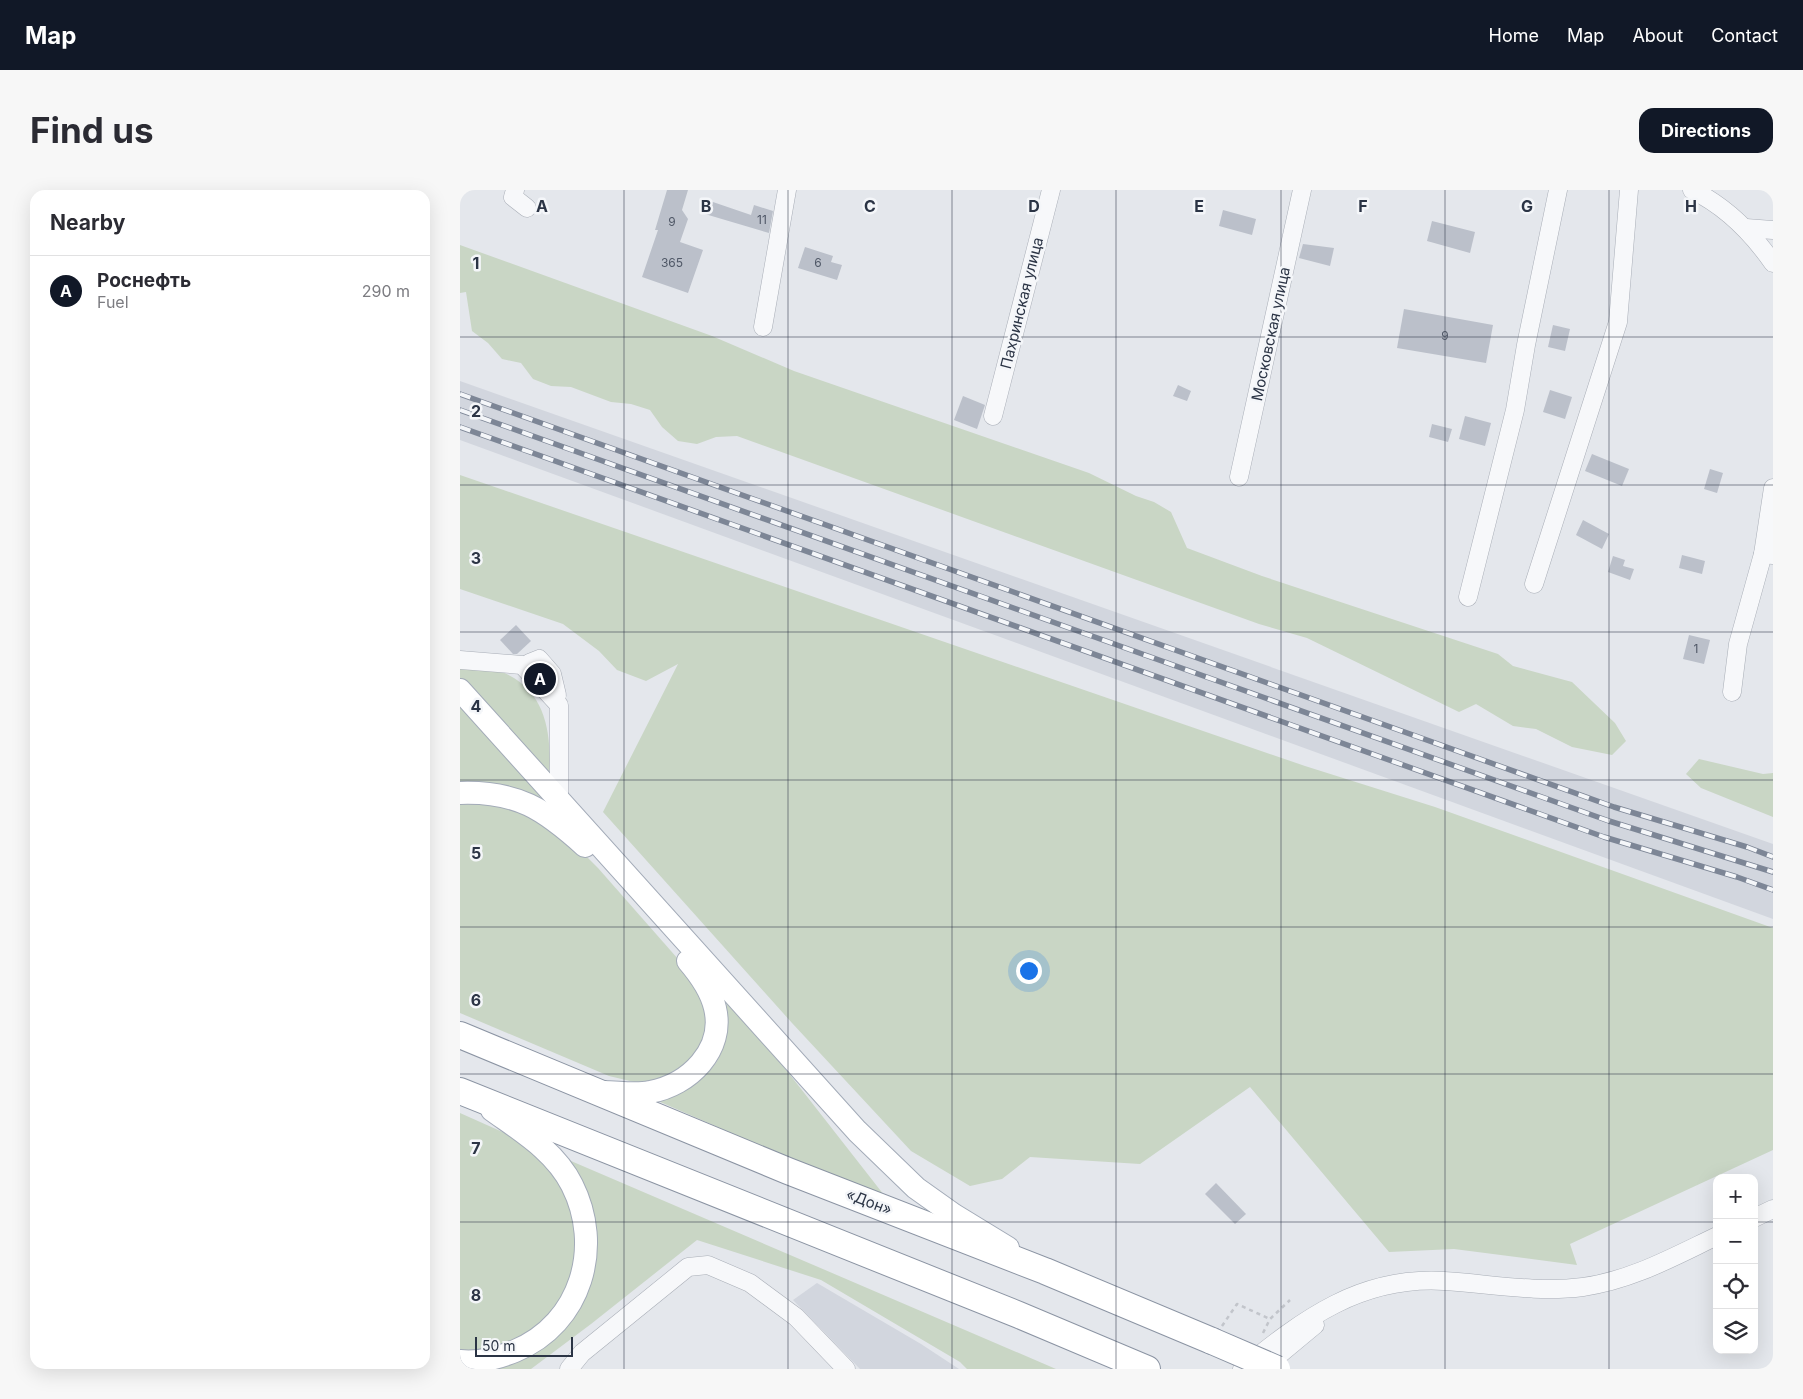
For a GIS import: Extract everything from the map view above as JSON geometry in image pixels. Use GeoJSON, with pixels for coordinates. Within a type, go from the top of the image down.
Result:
{"type":"FeatureCollection","features":[{"type":"Feature","properties":{"kind":"highway","name":"«Дон»"},"geometry":{"type":"LineString","coordinates":[[460,1035],[788,1171],[1045,1271],[1277,1369]]}},
{"type":"Feature","properties":{"kind":"highway"},"geometry":{"type":"LineString","coordinates":[[468,1094],[929,1279],[1147,1369]]}},
{"type":"Feature","properties":{"kind":"main road"},"geometry":{"type":"LineString","coordinates":[[460,690],[857,1131],[916,1188],[938,1204],[1045,1271]]}},
{"type":"Feature","properties":{"kind":"main road"},"geometry":{"type":"LineString","coordinates":[[460,793],[497,793],[511,797],[543,812],[564,827],[588,849],[652,919],[700,975],[709,992],[715,1008],[717,1024],[714,1043],[703,1062],[688,1077],[649,1093],[596,1092]]}},
{"type":"Feature","properties":{"kind":"main road"},"geometry":{"type":"LineString","coordinates":[[460,1361],[483,1361],[501,1357],[533,1342],[547,1331],[568,1306],[576,1293],[582,1279],[586,1251],[583,1212],[565,1173],[541,1146],[468,1094]]}},
{"type":"Feature","properties":{"kind":"street"},"geometry":{"type":"LineString","coordinates":[[515,190],[514,197],[527,208]]}},
{"type":"Feature","properties":{"kind":"street"},"geometry":{"type":"LineString","coordinates":[[763,327],[787,190]]}},
{"type":"Feature","properties":{"kind":"street","name":"Пахринская улица"},"geometry":{"type":"LineString","coordinates":[[993,416],[1051,190]]}},
{"type":"Feature","properties":{"kind":"street","name":"Московская улица"},"geometry":{"type":"LineString","coordinates":[[1239,477],[1302,190]]}},
{"type":"Feature","properties":{"kind":"street"},"geometry":{"type":"LineString","coordinates":[[1468,597],[1515,410],[1526,345],[1558,190]]}},
{"type":"Feature","properties":{"kind":"street"},"geometry":{"type":"LineString","coordinates":[[1534,584],[1618,322],[1629,190]]}},
{"type":"Feature","properties":{"kind":"street"},"geometry":{"type":"LineString","coordinates":[[1692,190],[1712,199],[1746,228],[1773,263]]}},
{"type":"Feature","properties":{"kind":"street"},"geometry":{"type":"LineString","coordinates":[[1746,228],[1773,230]]}},
{"type":"Feature","properties":{"kind":"street"},"geometry":{"type":"LineString","coordinates":[[1732,692],[1738,644],[1768,555],[1773,488]]}},
{"type":"Feature","properties":{"kind":"street"},"geometry":{"type":"LineString","coordinates":[[460,660],[530,662],[549,655],[560,667],[557,695],[559,798]]}},
{"type":"Feature","properties":{"kind":"street"},"geometry":{"type":"LineString","coordinates":[[530,662],[557,695]]}},
{"type":"Feature","properties":{"kind":"street"},"geometry":{"type":"LineString","coordinates":[[1758,1216],[1773,1209]]}},
{"type":"Feature","properties":{"kind":"street"},"geometry":{"type":"LineString","coordinates":[[1242,1369],[1290,1330],[1320,1311],[1370,1290],[1395,1283],[1419,1281],[1530,1289],[1583,1287],[1638,1274],[1713,1238]]}},
{"type":"Feature","properties":{"kind":"street"},"geometry":{"type":"LineString","coordinates":[[569,1369],[582,1353],[688,1267],[708,1265],[750,1283],[796,1317],[846,1369]]}},
{"type":"Feature","properties":{"kind":"street"},"geometry":{"type":"LineString","coordinates":[[1262,1369],[1316,1324],[1370,1290]]}},
{"type":"Feature","properties":{"kind":"path"},"geometry":{"type":"LineString","coordinates":[[1212,1341],[1236,1304],[1270,1319]]}},
{"type":"Feature","properties":{"kind":"shaded area"},"geometry":{"type":"Polygon","coordinates":[[[460,381],[1773,844],[1773,919],[460,440],[460,381]]]}},
{"type":"Feature","properties":{"kind":"shaded area"},"geometry":{"type":"Polygon","coordinates":[[[817,1283],[921,1344],[959,1369],[860,1369],[793,1300],[817,1283]]]}},
{"type":"Feature","properties":{"kind":"green space"},"geometry":{"type":"Polygon","coordinates":[[[460,245],[712,336],[794,371],[1089,473],[1136,496],[1154,502],[1171,512],[1187,548],[1262,576],[1498,654],[1513,666],[1572,682],[1615,723],[1626,741],[1612,755],[1572,747],[1536,729],[1513,726],[1476,704],[1459,712],[1307,638],[1259,624],[737,436],[716,437],[697,444],[678,441],[662,427],[650,410],[631,404],[611,402],[571,387],[551,386],[533,379],[521,363],[502,359],[488,343],[472,331],[466,292],[460,293],[460,245]]]}},
{"type":"Feature","properties":{"kind":"green space"},"geometry":{"type":"Polygon","coordinates":[[[460,475],[1305,766],[1435,807],[1773,928],[1773,1150],[1721,1174],[1713,1174],[1713,1178],[1570,1244],[1577,1265],[1454,1249],[1389,1252],[1250,1087],[1140,1164],[1030,1157],[1002,1179],[970,1186],[911,1151],[792,1023],[603,812],[678,664],[646,681],[617,670],[599,651],[563,624],[460,589],[460,475]]]}},
{"type":"Feature","properties":{"kind":"green space"},"geometry":{"type":"Polygon","coordinates":[[[460,669],[497,670],[517,680],[529,690],[544,716],[549,745],[549,777],[460,679],[460,669]]]}},
{"type":"Feature","properties":{"kind":"green space"},"geometry":{"type":"Polygon","coordinates":[[[460,700],[558,812],[460,784],[460,700]]]}},
{"type":"Feature","properties":{"kind":"green space"},"geometry":{"type":"Polygon","coordinates":[[[1699,759],[1763,774],[1773,773],[1773,817],[1701,788],[1686,774],[1699,759]]]}},
{"type":"Feature","properties":{"kind":"green space"},"geometry":{"type":"Polygon","coordinates":[[[460,799],[502,802],[569,839],[598,868],[693,976],[711,1020],[697,1062],[651,1086],[609,1076],[460,1013],[460,799]]]}},
{"type":"Feature","properties":{"kind":"green space"},"geometry":{"type":"Polygon","coordinates":[[[726,993],[884,1195],[784,1156],[658,1101],[695,1082],[708,1073],[716,1062],[722,1050],[725,1035],[726,993]]]}},
{"type":"Feature","properties":{"kind":"green space"},"geometry":{"type":"Polygon","coordinates":[[[460,1113],[507,1134],[546,1160],[580,1223],[569,1296],[531,1337],[460,1356],[460,1113]]]}},
{"type":"Feature","properties":{"kind":"green space"},"geometry":{"type":"Polygon","coordinates":[[[564,1158],[1056,1369],[967,1369],[960,1362],[821,1280],[697,1240],[531,1369],[474,1369],[493,1367],[588,1284],[564,1158]]]}},
{"type":"Feature","properties":{"kind":"building"},"geometry":{"type":"Polygon","coordinates":[[[667,190],[688,190],[682,210],[688,219],[680,242],[703,250],[688,293],[642,277],[658,230],[655,230],[667,190]]]}},
{"type":"Feature","properties":{"kind":"building"},"geometry":{"type":"Polygon","coordinates":[[[710,201],[751,215],[754,205],[773,211],[769,233],[705,214],[710,201]]]}},
{"type":"Feature","properties":{"kind":"building"},"geometry":{"type":"Polygon","coordinates":[[[1223,210],[1256,219],[1252,235],[1219,226],[1223,210]]]}},
{"type":"Feature","properties":{"kind":"building"},"geometry":{"type":"Polygon","coordinates":[[[1432,221],[1475,232],[1470,253],[1427,241],[1432,221]]]}},
{"type":"Feature","properties":{"kind":"building"},"geometry":{"type":"Polygon","coordinates":[[[1303,244],[1334,248],[1330,266],[1299,258],[1303,244]]]}},
{"type":"Feature","properties":{"kind":"building"},"geometry":{"type":"Polygon","coordinates":[[[805,247],[833,256],[831,262],[842,265],[837,280],[798,268],[805,247]]]}},
{"type":"Feature","properties":{"kind":"building"},"geometry":{"type":"Polygon","coordinates":[[[1404,309],[1493,325],[1486,363],[1397,348],[1404,309]]]}},
{"type":"Feature","properties":{"kind":"building"},"geometry":{"type":"Polygon","coordinates":[[[1553,325],[1570,329],[1565,351],[1548,347],[1553,325]]]}},
{"type":"Feature","properties":{"kind":"building"},"geometry":{"type":"Polygon","coordinates":[[[1178,385],[1191,391],[1187,401],[1173,396],[1178,385]]]}},
{"type":"Feature","properties":{"kind":"building"},"geometry":{"type":"Polygon","coordinates":[[[1550,390],[1572,397],[1565,419],[1543,412],[1550,390]]]}},
{"type":"Feature","properties":{"kind":"building"},"geometry":{"type":"Polygon","coordinates":[[[963,396],[985,405],[977,429],[954,420],[963,396]]]}},
{"type":"Feature","properties":{"kind":"building"},"geometry":{"type":"Polygon","coordinates":[[[1465,416],[1491,423],[1485,446],[1459,439],[1465,416]]]}},
{"type":"Feature","properties":{"kind":"building"},"geometry":{"type":"Polygon","coordinates":[[[1432,424],[1452,429],[1448,442],[1429,437],[1432,424]]]}},
{"type":"Feature","properties":{"kind":"building"},"geometry":{"type":"Polygon","coordinates":[[[1592,454],[1629,469],[1622,486],[1585,471],[1592,454]]]}},
{"type":"Feature","properties":{"kind":"building"},"geometry":{"type":"Polygon","coordinates":[[[1710,469],[1723,473],[1717,493],[1704,489],[1710,469]]]}},
{"type":"Feature","properties":{"kind":"building"},"geometry":{"type":"Polygon","coordinates":[[[1583,520],[1609,534],[1602,549],[1576,535],[1583,520]]]}},
{"type":"Feature","properties":{"kind":"building"},"geometry":{"type":"Polygon","coordinates":[[[1682,555],[1705,561],[1702,574],[1679,568],[1682,555]]]}},
{"type":"Feature","properties":{"kind":"building"},"geometry":{"type":"Polygon","coordinates":[[[1613,556],[1625,560],[1623,566],[1634,569],[1630,580],[1608,572],[1613,556]]]}},
{"type":"Feature","properties":{"kind":"building"},"geometry":{"type":"Polygon","coordinates":[[[516,625],[531,641],[517,654],[513,654],[500,640],[516,625]]]}},
{"type":"Feature","properties":{"kind":"building"},"geometry":{"type":"Polygon","coordinates":[[[1689,635],[1710,640],[1704,664],[1683,659],[1689,635]]]}},
{"type":"Feature","properties":{"kind":"building"},"geometry":{"type":"Polygon","coordinates":[[[1216,1183],[1246,1214],[1235,1224],[1205,1194],[1216,1183]]]}},
{"type":"Feature","properties":{"kind":"railway"},"geometry":{"type":"LineString","coordinates":[[460,394],[1614,807],[1747,847],[1773,857]]}},
{"type":"Feature","properties":{"kind":"railway"},"geometry":{"type":"LineString","coordinates":[[460,410],[1609,821],[1773,872]]}},
{"type":"Feature","properties":{"kind":"railway"},"geometry":{"type":"LineString","coordinates":[[460,427],[1604,837],[1737,877],[1773,890]]}},
{"type":"Feature","properties":{"kind":"place","name":"Роснефть"},"geometry":{"type":"Point","coordinates":[540,679]}}]}
